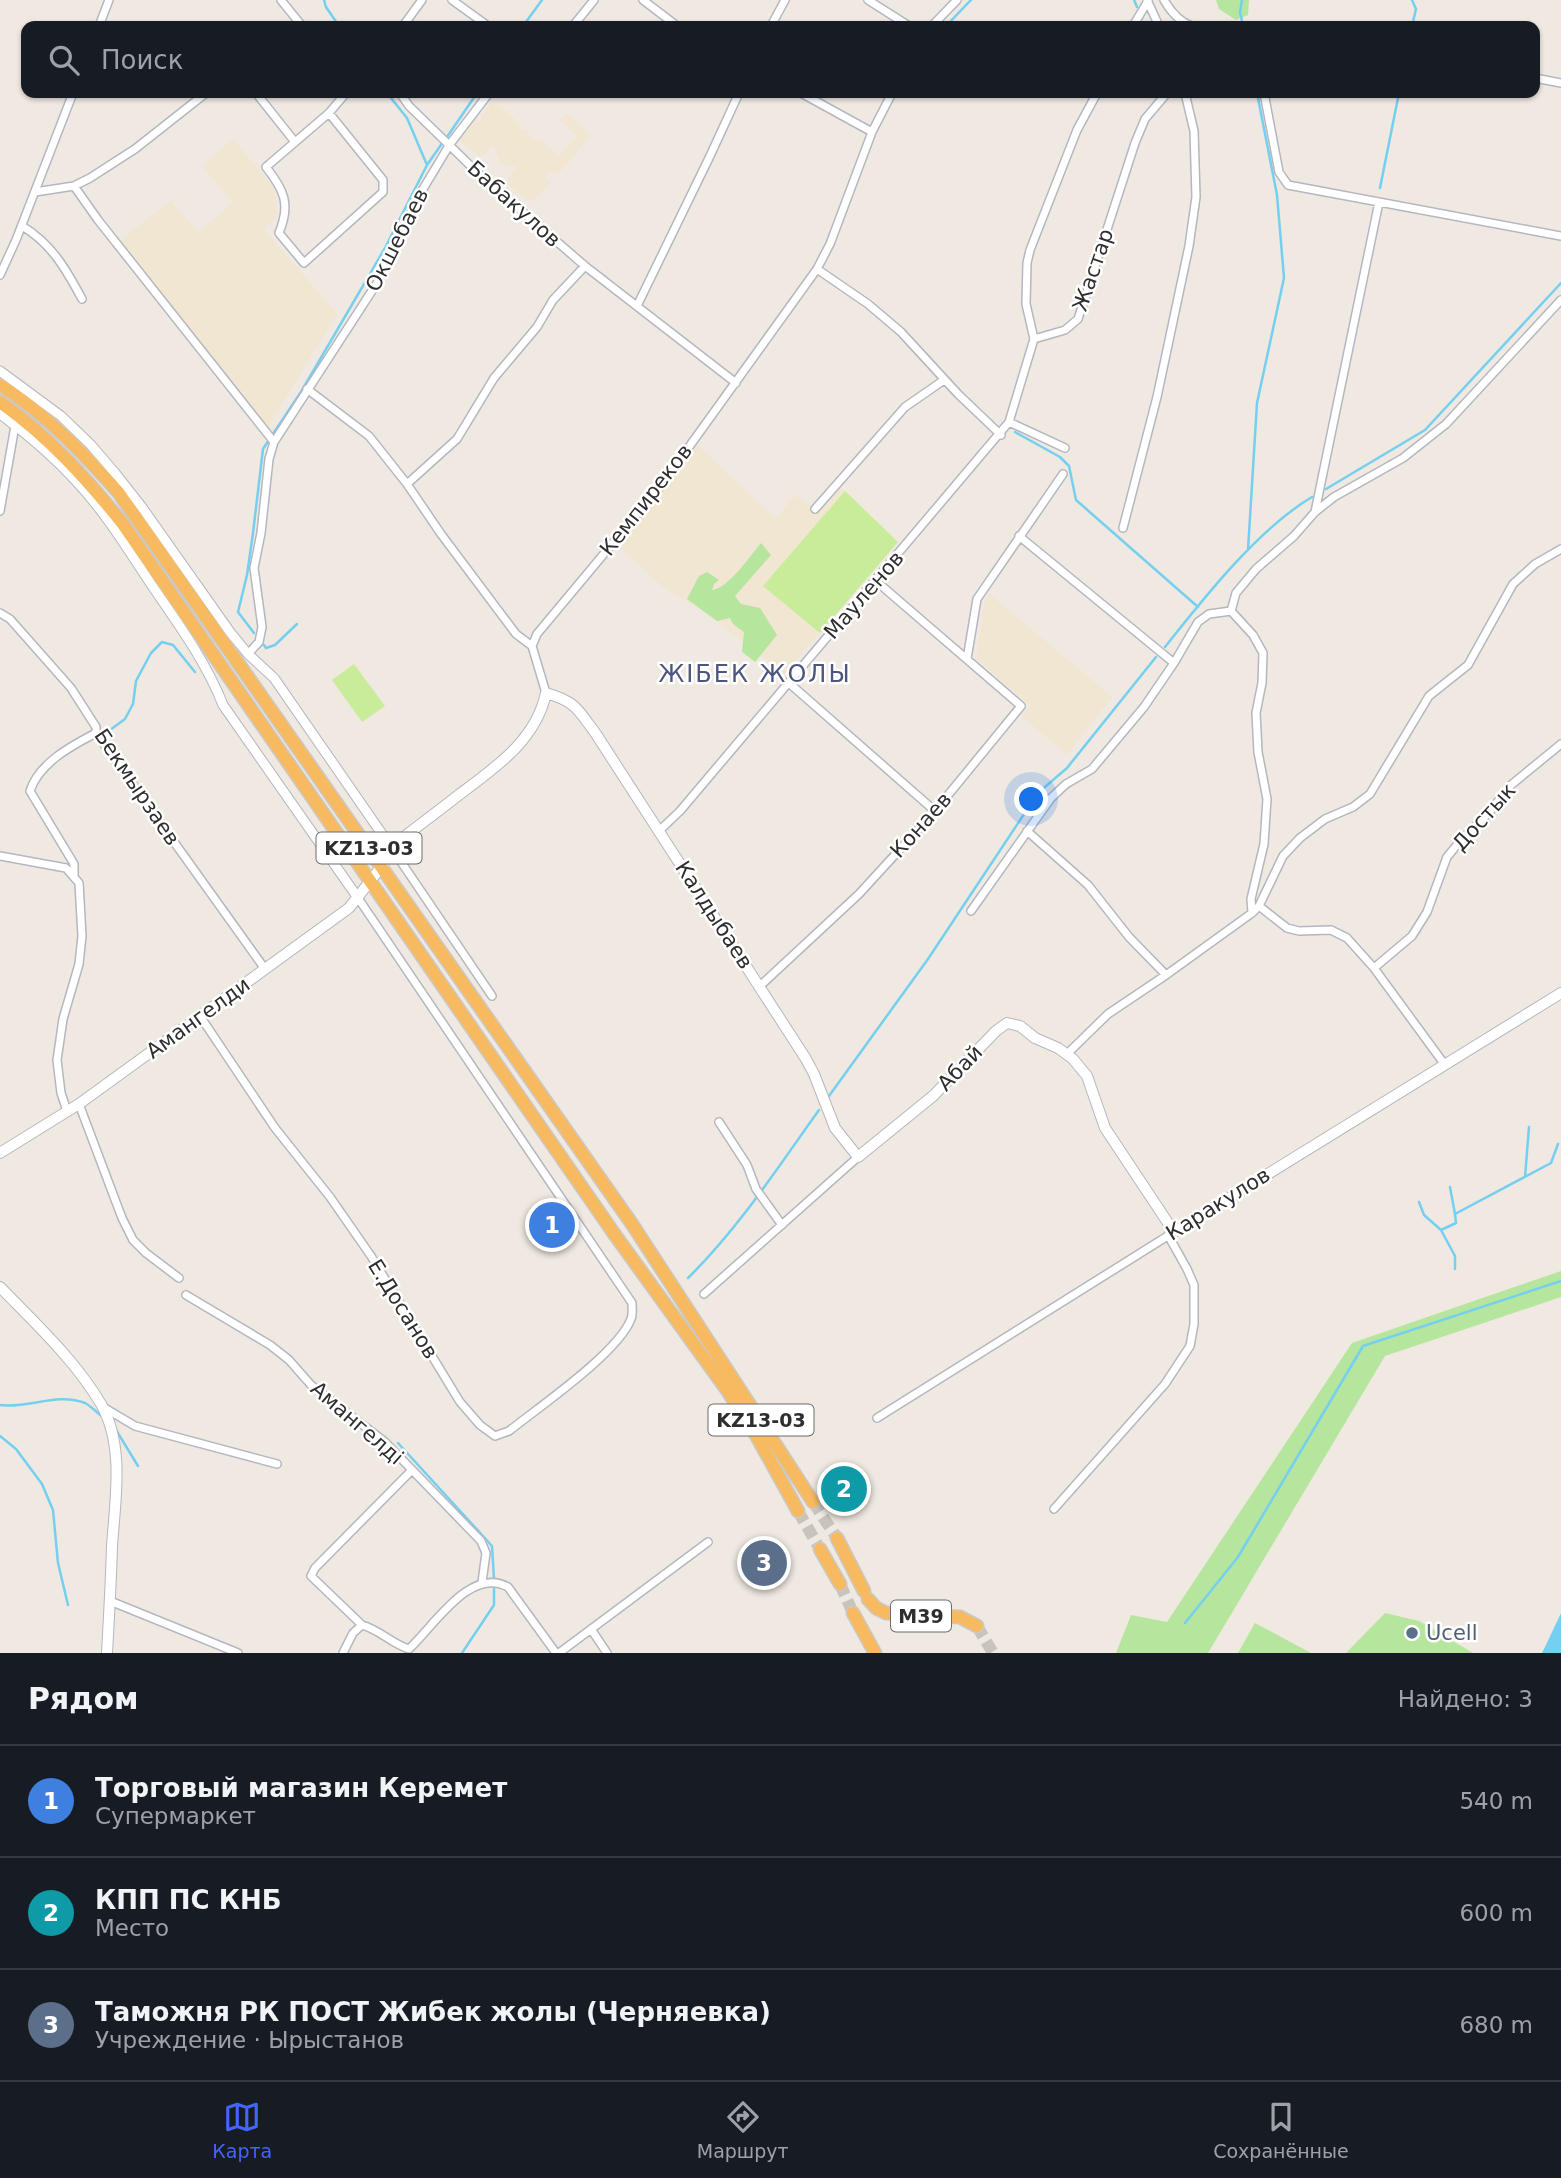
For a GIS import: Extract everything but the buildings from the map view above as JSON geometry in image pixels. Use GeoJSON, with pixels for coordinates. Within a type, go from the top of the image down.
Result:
{"type":"FeatureCollection","features":[{"type":"Feature","properties":{"kind":"highway","name":"KZ13-03"},"geometry":{"type":"LineString","coordinates":[[0,385],[43,415],[118,492],[632,1224],[798,1511]]}},
{"type":"Feature","properties":{"kind":"highway","name":"KZ13-03"},"geometry":{"type":"LineString","coordinates":[[0,402],[30,423],[57,449],[91,483],[123,524],[615,1235],[759,1417],[813,1502]]}},
{"type":"Feature","properties":{"kind":"highway"},"geometry":{"type":"LineString","coordinates":[[615,1235],[632,1224]]}},
{"type":"Feature","properties":{"kind":"highway","name":"M39"},"geometry":{"type":"LineString","coordinates":[[837,1538],[866,1595],[876,1608],[887,1613],[960,1617],[977,1626]]}},
{"type":"Feature","properties":{"kind":"highway"},"geometry":{"type":"LineString","coordinates":[[820,1549],[839,1584]]}},
{"type":"Feature","properties":{"kind":"highway","name":"M39"},"geometry":{"type":"LineString","coordinates":[[853,1614],[875,1653]]}},
{"type":"Feature","properties":{"kind":"main road"},"geometry":{"type":"LineString","coordinates":[[382,866],[391,847],[496,767],[512,751],[536,722],[543,709],[546,694]]}},
{"type":"Feature","properties":{"kind":"main road","name":"Калдыбаев"},"geometry":{"type":"LineString","coordinates":[[546,694],[565,699],[577,709],[596,734],[760,986],[810,1067],[835,1128],[858,1157]]}},
{"type":"Feature","properties":{"kind":"main road","name":"Амангелди"},"geometry":{"type":"LineString","coordinates":[[0,1153],[79,1104],[349,908],[382,866]]}},
{"type":"Feature","properties":{"kind":"main road","name":"Каракулов"},"geometry":{"type":"LineString","coordinates":[[1171,1233],[1561,993]]}},
{"type":"Feature","properties":{"kind":"main road","name":"Абай"},"geometry":{"type":"LineString","coordinates":[[858,1157],[933,1096],[976,1050],[1007,1023],[1020,1026],[1035,1038],[1068,1054],[1087,1076],[1105,1128],[1171,1233]]}},
{"type":"Feature","properties":{"kind":"main road"},"geometry":{"type":"LineString","coordinates":[[0,1287],[79,1373],[102,1406],[112,1437],[117,1468],[107,1653]]}},
{"type":"Feature","properties":{"kind":"street"},"geometry":{"type":"LineString","coordinates":[[101,21],[109,0]]}},
{"type":"Feature","properties":{"kind":"street"},"geometry":{"type":"LineString","coordinates":[[281,0],[295,21]]}},
{"type":"Feature","properties":{"kind":"street"},"geometry":{"type":"LineString","coordinates":[[407,21],[422,0]]}},
{"type":"Feature","properties":{"kind":"street"},"geometry":{"type":"LineString","coordinates":[[452,0],[481,21]]}},
{"type":"Feature","properties":{"kind":"street"},"geometry":{"type":"LineString","coordinates":[[577,21],[594,0]]}},
{"type":"Feature","properties":{"kind":"street"},"geometry":{"type":"LineString","coordinates":[[643,0],[670,21]]}},
{"type":"Feature","properties":{"kind":"street"},"geometry":{"type":"LineString","coordinates":[[774,21],[785,0]]}},
{"type":"Feature","properties":{"kind":"street"},"geometry":{"type":"LineString","coordinates":[[868,0],[901,21]]}},
{"type":"Feature","properties":{"kind":"street"},"geometry":{"type":"LineString","coordinates":[[937,21],[957,0]]}},
{"type":"Feature","properties":{"kind":"street"},"geometry":{"type":"LineString","coordinates":[[1164,0],[1172,13],[1184,21]]}},
{"type":"Feature","properties":{"kind":"street"},"geometry":{"type":"LineString","coordinates":[[1136,21],[1147,1]]}},
{"type":"Feature","properties":{"kind":"street"},"geometry":{"type":"LineString","coordinates":[[1147,1],[1157,21]]}},
{"type":"Feature","properties":{"kind":"street"},"geometry":{"type":"LineString","coordinates":[[1540,79],[1561,83]]}},
{"type":"Feature","properties":{"kind":"street"},"geometry":{"type":"LineString","coordinates":[[0,275],[22,226],[71,98]]}},
{"type":"Feature","properties":{"kind":"street"},"geometry":{"type":"LineString","coordinates":[[35,192],[74,186],[90,178],[135,149],[200,98]]}},
{"type":"Feature","properties":{"kind":"street"},"geometry":{"type":"LineString","coordinates":[[260,98],[295,142]]}},
{"type":"Feature","properties":{"kind":"street"},"geometry":{"type":"LineString","coordinates":[[329,113],[383,180],[383,192],[304,262],[279,233],[285,218],[282,188],[266,167],[329,113],[342,98]]}},
{"type":"Feature","properties":{"kind":"street","name":"Бабакулов"},"geometry":{"type":"LineString","coordinates":[[403,98],[479,174],[585,266],[736,383]]}},
{"type":"Feature","properties":{"kind":"street","name":"Окшебаев"},"geometry":{"type":"LineString","coordinates":[[248,654],[259,642],[262,627],[254,568],[261,533],[269,458],[274,442],[377,283],[423,189],[450,144],[485,98]]}},
{"type":"Feature","properties":{"kind":"street"},"geometry":{"type":"LineString","coordinates":[[637,306],[737,98]]}},
{"type":"Feature","properties":{"kind":"street"},"geometry":{"type":"LineString","coordinates":[[810,98],[872,132]]}},
{"type":"Feature","properties":{"kind":"street","name":"Кемпиреков"},"geometry":{"type":"LineString","coordinates":[[532,646],[537,634],[663,482],[817,269],[830,244],[872,132],[889,98]]}},
{"type":"Feature","properties":{"kind":"street"},"geometry":{"type":"LineString","coordinates":[[1034,339],[1026,304],[1030,250],[1077,130],[1094,98]]}},
{"type":"Feature","properties":{"kind":"street","name":"Жастар"},"geometry":{"type":"LineString","coordinates":[[1034,339],[1065,330],[1079,319],[1135,143],[1145,119],[1163,98]]}},
{"type":"Feature","properties":{"kind":"street"},"geometry":{"type":"LineString","coordinates":[[1123,528],[1157,397],[1189,246],[1196,197],[1194,131],[1186,98]]}},
{"type":"Feature","properties":{"kind":"street"},"geometry":{"type":"LineString","coordinates":[[1265,98],[1279,172],[1289,185],[1561,236]]}},
{"type":"Feature","properties":{"kind":"street"},"geometry":{"type":"LineString","coordinates":[[74,186],[274,442]]}},
{"type":"Feature","properties":{"kind":"street"},"geometry":{"type":"LineString","coordinates":[[1315,512],[1379,202]]}},
{"type":"Feature","properties":{"kind":"street"},"geometry":{"type":"LineString","coordinates":[[22,226],[38,236],[64,265],[82,299]]}},
{"type":"Feature","properties":{"kind":"street"},"geometry":{"type":"LineString","coordinates":[[407,484],[457,439],[494,378],[537,327],[552,300],[585,266]]}},
{"type":"Feature","properties":{"kind":"street"},"geometry":{"type":"LineString","coordinates":[[817,269],[869,304],[901,332],[944,380],[1001,435]]}},
{"type":"Feature","properties":{"kind":"street"},"geometry":{"type":"LineString","coordinates":[[1231,611],[1236,593],[1256,569],[1294,536],[1315,512],[1334,497],[1403,458],[1446,424],[1561,300]]}},
{"type":"Feature","properties":{"kind":"street","name":"Мауленов"},"geometry":{"type":"LineString","coordinates":[[659,831],[680,811],[1001,435],[1009,422],[1034,339]]}},
{"type":"Feature","properties":{"kind":"street"},"geometry":{"type":"LineString","coordinates":[[0,371],[61,416],[116,473],[230,632],[248,654],[274,678],[492,996]]}},
{"type":"Feature","properties":{"kind":"street"},"geometry":{"type":"LineString","coordinates":[[815,509],[905,407],[944,380]]}},
{"type":"Feature","properties":{"kind":"street"},"geometry":{"type":"LineString","coordinates":[[307,389],[369,436],[407,484],[516,634],[532,646],[546,694]]}},
{"type":"Feature","properties":{"kind":"street"},"geometry":{"type":"LineString","coordinates":[[0,414],[48,453],[104,515],[214,681],[223,705],[358,898]]}},
{"type":"Feature","properties":{"kind":"street"},"geometry":{"type":"LineString","coordinates":[[1009,422],[1065,448]]}},
{"type":"Feature","properties":{"kind":"street"},"geometry":{"type":"LineString","coordinates":[[0,511],[16,426]]}},
{"type":"Feature","properties":{"kind":"street"},"geometry":{"type":"LineString","coordinates":[[967,659],[977,598],[1063,474]]}},
{"type":"Feature","properties":{"kind":"street"},"geometry":{"type":"LineString","coordinates":[[1019,536],[1174,663]]}},
{"type":"Feature","properties":{"kind":"street"},"geometry":{"type":"LineString","coordinates":[[1068,1054],[1108,1014],[1252,913],[1259,906],[1283,856],[1300,838],[1325,819],[1353,807],[1370,794],[1429,696],[1468,665],[1513,584],[1535,564],[1561,549]]}},
{"type":"Feature","properties":{"kind":"street","name":"Конаев"},"geometry":{"type":"LineString","coordinates":[[760,986],[859,894],[935,811],[1021,706],[876,581]]}},
{"type":"Feature","properties":{"kind":"street"},"geometry":{"type":"LineString","coordinates":[[971,911],[1058,791],[1092,769],[1144,707],[1198,622],[1209,614],[1231,611]]}},
{"type":"Feature","properties":{"kind":"street"},"geometry":{"type":"LineString","coordinates":[[1231,611],[1253,635],[1263,653],[1262,683],[1256,713],[1258,752],[1267,799],[1264,844],[1251,899],[1252,913]]}},
{"type":"Feature","properties":{"kind":"street","name":"Бекмырзаев"},"geometry":{"type":"LineString","coordinates":[[0,613],[10,619],[71,688],[96,727],[96,733],[265,969]]}},
{"type":"Feature","properties":{"kind":"street"},"geometry":{"type":"LineString","coordinates":[[789,683],[935,811]]}},
{"type":"Feature","properties":{"kind":"street"},"geometry":{"type":"LineString","coordinates":[[74,876],[74,864],[30,791],[35,777],[71,746],[96,733]]}},
{"type":"Feature","properties":{"kind":"street","name":"Достык"},"geometry":{"type":"LineString","coordinates":[[1374,968],[1412,936],[1427,912],[1447,857],[1457,845],[1511,785],[1561,744]]}},
{"type":"Feature","properties":{"kind":"street"},"geometry":{"type":"LineString","coordinates":[[1027,831],[1088,885],[1129,937],[1166,975]]}},
{"type":"Feature","properties":{"kind":"street"},"geometry":{"type":"LineString","coordinates":[[0,856],[66,868],[79,883],[82,936],[79,964],[63,1019],[57,1060],[61,1093],[67,1111]]}},
{"type":"Feature","properties":{"kind":"street","name":"Е.Досанов"},"geometry":{"type":"LineString","coordinates":[[200,1016],[275,1128],[330,1197],[371,1256],[460,1402],[480,1425],[495,1436],[509,1431],[589,1368],[620,1338],[632,1317],[632,1303],[358,898]]}},
{"type":"Feature","properties":{"kind":"street"},"geometry":{"type":"LineString","coordinates":[[1259,906],[1287,928],[1299,931],[1331,930],[1347,938],[1374,968],[1445,1065]]}},
{"type":"Feature","properties":{"kind":"street"},"geometry":{"type":"LineString","coordinates":[[79,1104],[122,1218],[134,1240],[178,1278]]}},
{"type":"Feature","properties":{"kind":"street"},"geometry":{"type":"LineString","coordinates":[[719,1122],[747,1165],[755,1189],[782,1225]]}},
{"type":"Feature","properties":{"kind":"street","name":"Абай"},"geometry":{"type":"LineString","coordinates":[[704,1294],[858,1157]]}},
{"type":"Feature","properties":{"kind":"street"},"geometry":{"type":"LineString","coordinates":[[1054,1509],[1165,1384],[1190,1346],[1194,1324],[1194,1285],[1171,1233]]}},
{"type":"Feature","properties":{"kind":"street","name":"Каракулов"},"geometry":{"type":"LineString","coordinates":[[877,1418],[1171,1233]]}},
{"type":"Feature","properties":{"kind":"street","name":"Амангелді"},"geometry":{"type":"LineString","coordinates":[[186,1295],[280,1352],[311,1385],[385,1442],[481,1541],[486,1553],[482,1583]]}},
{"type":"Feature","properties":{"kind":"street"},"geometry":{"type":"LineString","coordinates":[[102,1406],[135,1426],[277,1464]]}},
{"type":"Feature","properties":{"kind":"street"},"geometry":{"type":"LineString","coordinates":[[412,1470],[315,1568],[311,1576],[362,1625],[375,1628],[400,1646],[409,1649],[463,1592],[482,1583],[499,1582],[508,1587],[557,1653],[708,1542]]}},
{"type":"Feature","properties":{"kind":"street"},"geometry":{"type":"LineString","coordinates":[[110,1601],[238,1653]]}},
{"type":"Feature","properties":{"kind":"street"},"geometry":{"type":"LineString","coordinates":[[343,1653],[353,1633],[362,1625]]}},
{"type":"Feature","properties":{"kind":"street"},"geometry":{"type":"LineString","coordinates":[[591,1629],[607,1653]]}},
{"type":"Feature","properties":{"kind":"shaded area"},"geometry":{"type":"Polygon","coordinates":[[[491,103],[496,107],[499,105],[521,125],[518,128],[528,132],[532,139],[539,139],[548,147],[547,150],[550,148],[559,156],[577,136],[560,120],[567,113],[591,135],[558,174],[552,170],[546,177],[551,182],[534,201],[531,199],[529,202],[508,184],[510,182],[507,179],[516,168],[499,162],[499,157],[495,154],[498,150],[492,146],[483,156],[479,156],[459,140],[471,115],[480,122],[481,116],[491,103]]]}},
{"type":"Feature","properties":{"kind":"shaded area"},"geometry":{"type":"Polygon","coordinates":[[[233,139],[274,188],[278,215],[264,229],[337,314],[268,427],[118,242],[171,201],[198,232],[233,203],[202,165],[233,139]]]}},
{"type":"Feature","properties":{"kind":"shaded area"},"geometry":{"type":"Polygon","coordinates":[[[695,443],[776,519],[795,495],[817,510],[839,485],[898,542],[784,674],[702,610],[665,589],[620,548],[695,443]]]}},
{"type":"Feature","properties":{"kind":"shaded area"},"geometry":{"type":"Polygon","coordinates":[[[989,594],[1112,697],[1067,755],[1022,716],[1029,705],[976,658],[985,602],[989,594]]]}},
{"type":"Feature","properties":{"kind":"green space"},"geometry":{"type":"Polygon","coordinates":[[[1216,0],[1249,0],[1248,15],[1236,20],[1219,9],[1216,0]]]}},
{"type":"Feature","properties":{"kind":"green space"},"geometry":{"type":"Polygon","coordinates":[[[845,491],[898,542],[820,633],[763,586],[845,491]]]}},
{"type":"Feature","properties":{"kind":"green space"},"geometry":{"type":"Polygon","coordinates":[[[761,543],[771,555],[735,596],[741,604],[760,608],[777,635],[755,662],[742,652],[744,632],[733,624],[730,618],[717,621],[687,599],[699,576],[707,572],[719,580],[712,590],[719,588],[739,571],[761,543]]]}},
{"type":"Feature","properties":{"kind":"green space"},"geometry":{"type":"Polygon","coordinates":[[[354,664],[385,706],[362,722],[332,680],[354,664]]]}},
{"type":"Feature","properties":{"kind":"green space"},"geometry":{"type":"Polygon","coordinates":[[[1561,1271],[1561,1297],[1385,1356],[1208,1653],[1116,1653],[1131,1615],[1167,1622],[1352,1343],[1561,1271]]]}},
{"type":"Feature","properties":{"kind":"green space"},"geometry":{"type":"Polygon","coordinates":[[[1385,1613],[1419,1621],[1473,1653],[1346,1653],[1385,1613]]]}},
{"type":"Feature","properties":{"kind":"green space"},"geometry":{"type":"Polygon","coordinates":[[[1255,1623],[1311,1653],[1238,1653],[1255,1623]]]}},
{"type":"Feature","properties":{"kind":"water"},"geometry":{"type":"Polygon","coordinates":[[[1561,1613],[1561,1653],[1542,1653],[1544,1649],[1561,1613]]]}},
{"type":"Feature","properties":{"kind":"waterway"},"geometry":{"type":"LineString","coordinates":[[324,0],[336,21]]}},
{"type":"Feature","properties":{"kind":"waterway"},"geometry":{"type":"LineString","coordinates":[[527,21],[542,0]]}},
{"type":"Feature","properties":{"kind":"waterway"},"geometry":{"type":"LineString","coordinates":[[951,21],[971,0]]}},
{"type":"Feature","properties":{"kind":"waterway"},"geometry":{"type":"LineString","coordinates":[[1134,0],[1137,7]]}},
{"type":"Feature","properties":{"kind":"waterway"},"geometry":{"type":"LineString","coordinates":[[1242,0],[1242,21]]}},
{"type":"Feature","properties":{"kind":"waterway"},"geometry":{"type":"LineString","coordinates":[[1412,0],[1416,9],[1413,21]]}},
{"type":"Feature","properties":{"kind":"waterway"},"geometry":{"type":"LineString","coordinates":[[391,98],[407,118],[427,165]]}},
{"type":"Feature","properties":{"kind":"waterway"},"geometry":{"type":"LineString","coordinates":[[447,137],[474,98]]}},
{"type":"Feature","properties":{"kind":"waterway"},"geometry":{"type":"LineString","coordinates":[[1248,550],[1257,403],[1284,278],[1277,195],[1258,98]]}},
{"type":"Feature","properties":{"kind":"waterway"},"geometry":{"type":"LineString","coordinates":[[1380,188],[1398,98]]}},
{"type":"Feature","properties":{"kind":"waterway"},"geometry":{"type":"LineString","coordinates":[[254,633],[238,612],[247,575],[263,449],[301,392],[385,248],[427,165],[443,142]]}},
{"type":"Feature","properties":{"kind":"waterway"},"geometry":{"type":"LineString","coordinates":[[1326,489],[1425,430],[1561,283]]}},
{"type":"Feature","properties":{"kind":"waterway"},"geometry":{"type":"LineString","coordinates":[[1015,432],[1060,457],[1069,466],[1076,500],[1198,607]]}},
{"type":"Feature","properties":{"kind":"waterway"},"geometry":{"type":"LineString","coordinates":[[1165,647],[1214,586],[1252,546],[1312,497]]}},
{"type":"Feature","properties":{"kind":"waterway"},"geometry":{"type":"LineString","coordinates":[[264,645],[266,648],[275,645],[297,624]]}},
{"type":"Feature","properties":{"kind":"waterway"},"geometry":{"type":"LineString","coordinates":[[106,733],[125,719],[133,704],[136,681],[151,653],[162,642],[173,645],[195,672]]}},
{"type":"Feature","properties":{"kind":"waterway"},"geometry":{"type":"LineString","coordinates":[[829,1096],[928,959],[1038,793],[1067,768],[1156,657]]}},
{"type":"Feature","properties":{"kind":"waterway"},"geometry":{"type":"LineString","coordinates":[[688,1278],[741,1218],[819,1110]]}},
{"type":"Feature","properties":{"kind":"waterway"},"geometry":{"type":"LineString","coordinates":[[1525,1177],[1529,1127]]}},
{"type":"Feature","properties":{"kind":"waterway"},"geometry":{"type":"LineString","coordinates":[[1455,1269],[1455,1256],[1441,1230],[1456,1223],[1455,1214],[1551,1163],[1558,1144]]}},
{"type":"Feature","properties":{"kind":"waterway"},"geometry":{"type":"LineString","coordinates":[[1450,1187],[1455,1214]]}},
{"type":"Feature","properties":{"kind":"waterway"},"geometry":{"type":"LineString","coordinates":[[1419,1202],[1424,1215],[1441,1230]]}},
{"type":"Feature","properties":{"kind":"waterway"},"geometry":{"type":"LineString","coordinates":[[1185,1623],[1238,1557],[1363,1346],[1561,1281]]}},
{"type":"Feature","properties":{"kind":"waterway"},"geometry":{"type":"LineString","coordinates":[[0,1405],[74,1400],[87,1404],[103,1417]]}},
{"type":"Feature","properties":{"kind":"waterway"},"geometry":{"type":"LineString","coordinates":[[113,1425],[138,1466]]}},
{"type":"Feature","properties":{"kind":"waterway"},"geometry":{"type":"LineString","coordinates":[[0,1436],[16,1449],[42,1484],[53,1510],[58,1563],[68,1605]]}},
{"type":"Feature","properties":{"kind":"waterway"},"geometry":{"type":"LineString","coordinates":[[398,1443],[492,1546],[494,1579]]}},
{"type":"Feature","properties":{"kind":"waterway"},"geometry":{"type":"LineString","coordinates":[[462,1653],[494,1605],[494,1586]]}},
{"type":"Feature","properties":{"kind":"tunnel"},"geometry":{"type":"LineString","coordinates":[[813,1502],[837,1538]]}},
{"type":"Feature","properties":{"kind":"tunnel"},"geometry":{"type":"LineString","coordinates":[[798,1511],[820,1549]]}},
{"type":"Feature","properties":{"kind":"tunnel"},"geometry":{"type":"LineString","coordinates":[[840,1584],[853,1613]]}},
{"type":"Feature","properties":{"kind":"tunnel"},"geometry":{"type":"LineString","coordinates":[[977,1626],[993,1653]]}},
{"type":"Feature","properties":{"kind":"place","name":"Торговый магазин Керемет"},"geometry":{"type":"Point","coordinates":[552,1225]}},
{"type":"Feature","properties":{"kind":"place","name":"КПП ПС КНБ"},"geometry":{"type":"Point","coordinates":[844,1489]}},
{"type":"Feature","properties":{"kind":"place","name":"Таможня РК ПОСТ Жибек жолы (Черняевка)"},"geometry":{"type":"Point","coordinates":[764,1563]}},
{"type":"Feature","properties":{"kind":"place","name":"Ucell"},"geometry":{"type":"Point","coordinates":[1412,1633]}},
{"type":"Feature","properties":{"kind":"district","name":"ЖІБЕК ЖОЛЫ"},"geometry":{"type":"Point","coordinates":[755,674]}}]}
